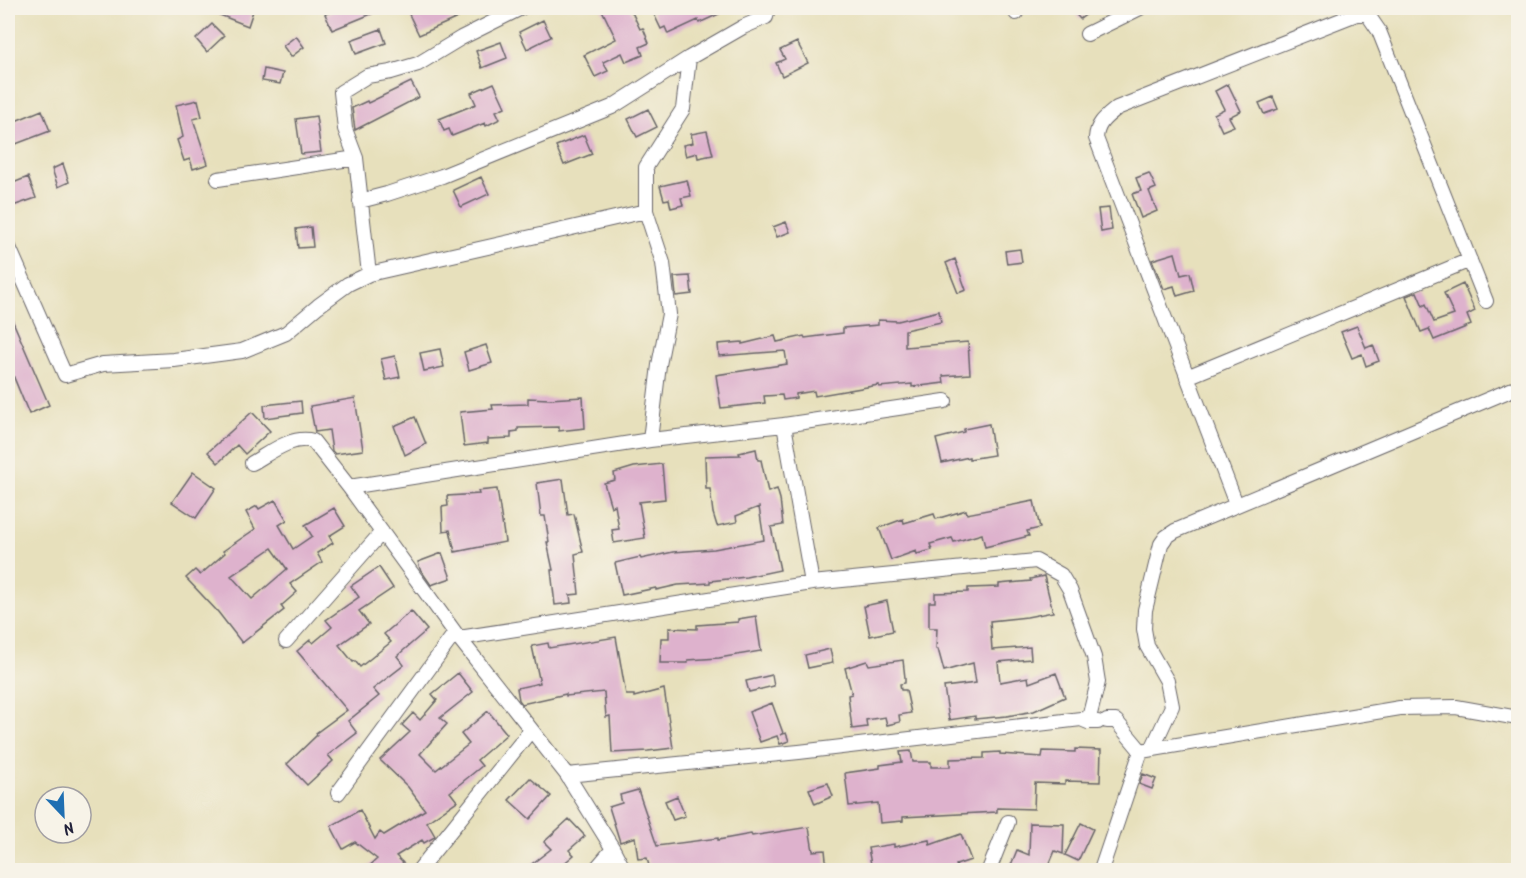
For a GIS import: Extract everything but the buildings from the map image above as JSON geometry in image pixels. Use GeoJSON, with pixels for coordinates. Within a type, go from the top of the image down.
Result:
{"type":"FeatureCollection","features":[{"type":"Feature","properties":{"kind":"street"},"geometry":{"type":"LineString","coordinates":[[369,274],[356,158],[345,129],[341,92],[367,76],[392,72],[418,64],[461,38],[521,8]]}},
{"type":"Feature","properties":{"kind":"street"},"geometry":{"type":"LineString","coordinates":[[360,201],[442,176],[612,107],[743,27],[766,17],[768,8]]}},
{"type":"Feature","properties":{"kind":"street"},"geometry":{"type":"LineString","coordinates":[[1087,34],[1140,8]]}},
{"type":"Feature","properties":{"kind":"street"},"geometry":{"type":"LineString","coordinates":[[1236,504],[1096,138],[1097,128],[1117,108],[1359,14],[1368,15],[1379,31],[1486,301]]}},
{"type":"Feature","properties":{"kind":"street"},"geometry":{"type":"LineString","coordinates":[[650,440],[659,365],[669,314],[663,263],[646,211],[646,167],[683,109],[690,58]]}},
{"type":"Feature","properties":{"kind":"street"},"geometry":{"type":"LineString","coordinates":[[218,179],[356,158]]}},
{"type":"Feature","properties":{"kind":"street"},"geometry":{"type":"LineString","coordinates":[[8,246],[65,375],[103,364],[174,360],[242,351],[286,333],[340,290],[369,274],[646,211]]}},
{"type":"Feature","properties":{"kind":"street"},"geometry":{"type":"LineString","coordinates":[[1186,377],[1470,260]]}},
{"type":"Feature","properties":{"kind":"street"},"geometry":{"type":"LineString","coordinates":[[1101,870],[1146,750],[1172,706],[1167,681],[1147,646],[1144,629],[1145,610],[1161,544],[1166,537],[1236,504],[1513,389]]}},
{"type":"Feature","properties":{"kind":"street"},"geometry":{"type":"LineString","coordinates":[[349,487],[650,440],[784,425],[945,401]]}},
{"type":"Feature","properties":{"kind":"street"},"geometry":{"type":"LineString","coordinates":[[784,425],[812,583]]}},
{"type":"Feature","properties":{"kind":"street"},"geometry":{"type":"LineString","coordinates":[[252,463],[295,440],[304,438],[313,441],[457,636],[567,775],[614,849],[624,870]]}},
{"type":"Feature","properties":{"kind":"street"},"geometry":{"type":"LineString","coordinates":[[286,641],[382,532]]}},
{"type":"Feature","properties":{"kind":"street"},"geometry":{"type":"LineString","coordinates":[[338,794],[457,636],[812,583],[1036,561],[1061,575],[1070,590],[1094,657],[1098,682],[1098,722]]}},
{"type":"Feature","properties":{"kind":"street"},"geometry":{"type":"LineString","coordinates":[[1146,750],[1400,708],[1456,707],[1518,718]]}},
{"type":"Feature","properties":{"kind":"street"},"geometry":{"type":"LineString","coordinates":[[567,775],[799,752],[1081,719],[1098,722],[1116,721],[1146,750]]}},
{"type":"Feature","properties":{"kind":"street"},"geometry":{"type":"LineString","coordinates":[[419,870],[531,730]]}},
{"type":"Feature","properties":{"kind":"street"},"geometry":{"type":"LineString","coordinates":[[989,870],[1008,822]]}},
{"type":"Feature","properties":{"kind":"street"},"geometry":{"type":"LineString","coordinates":[[595,870],[614,849]]}}]}
